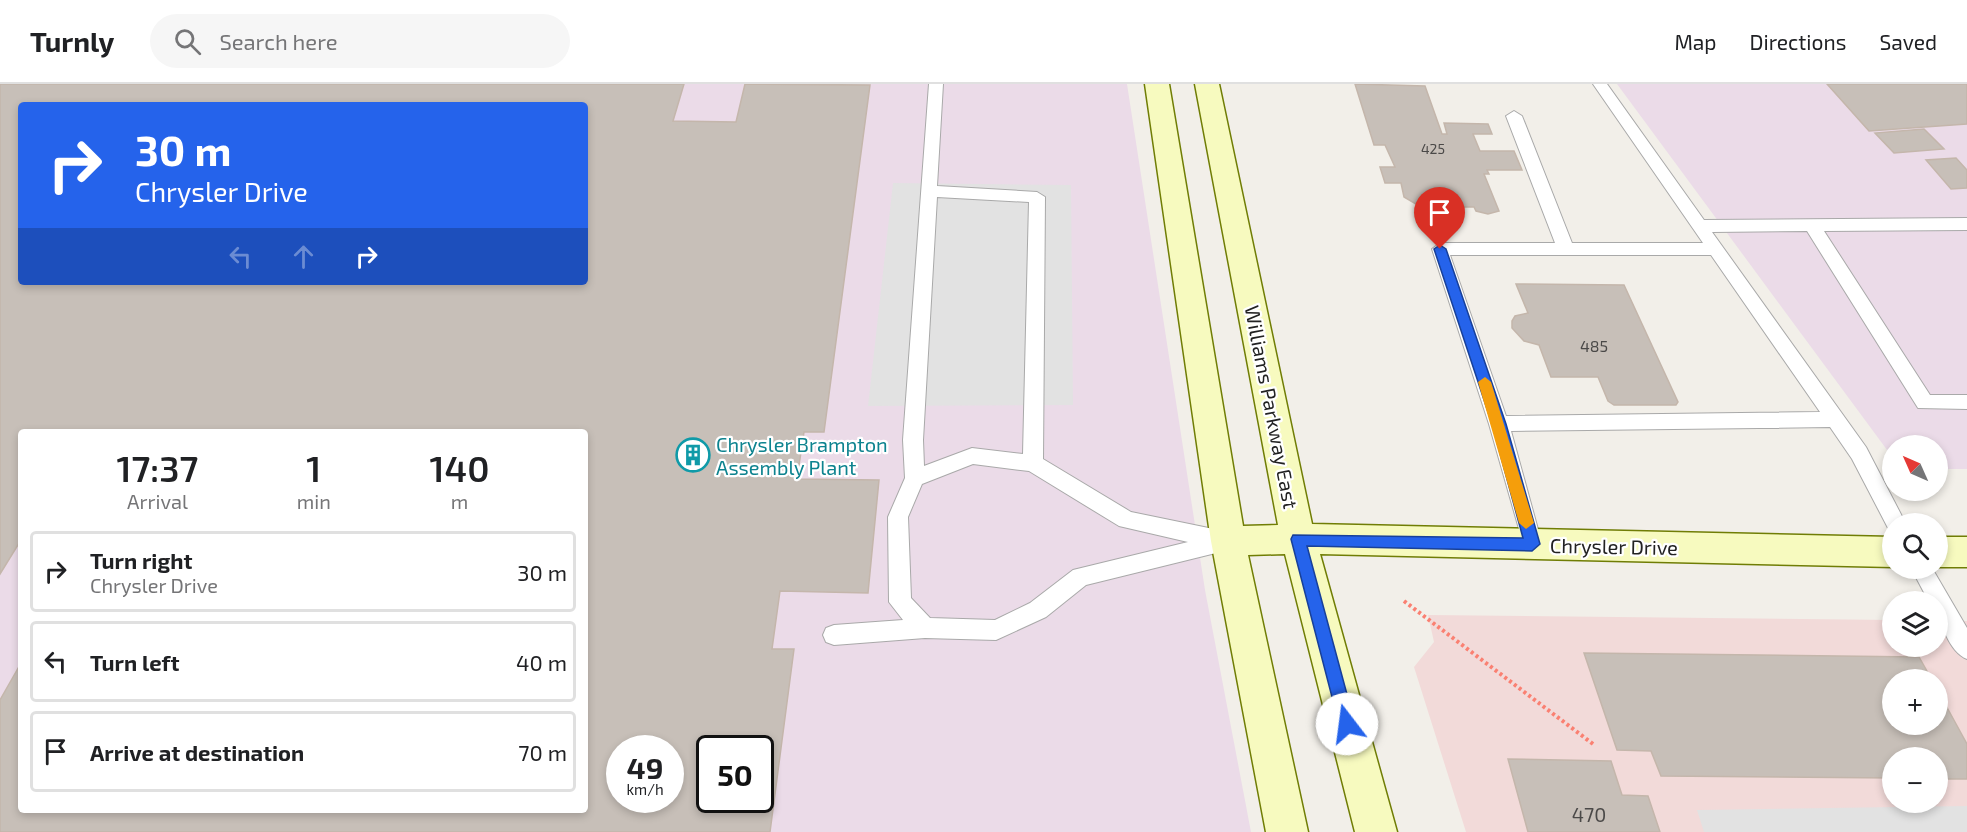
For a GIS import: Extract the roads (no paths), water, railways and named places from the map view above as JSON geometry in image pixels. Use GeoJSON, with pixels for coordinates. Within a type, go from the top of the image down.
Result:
{"type":"FeatureCollection","features":[{"type":"Feature","properties":{"kind":"main road"},"geometry":{"type":"LineString","coordinates":[[1157,84],[1228,541],[1287,832]]}},
{"type":"Feature","properties":{"kind":"main road","name":"Williams Parkway East"},"geometry":{"type":"LineString","coordinates":[[1206,84],[1298,539],[1376,832]]}},
{"type":"Feature","properties":{"kind":"main road","name":"Chrysler Drive"},"geometry":{"type":"LineString","coordinates":[[1228,541],[1298,539],[1882,552]]}},
{"type":"Feature","properties":{"kind":"main road"},"geometry":{"type":"LineString","coordinates":[[1948,552],[1967,552]]}},
{"type":"Feature","properties":{"kind":"lane"},"geometry":{"type":"LineString","coordinates":[[926,628],[900,602],[898,517],[915,478],[913,440],[936,84]]}},
{"type":"Feature","properties":{"kind":"lane"},"geometry":{"type":"LineString","coordinates":[[1600,84],[1836,419],[1859,453],[1890,513]]}},
{"type":"Feature","properties":{"kind":"lane"},"geometry":{"type":"LineString","coordinates":[[1514,116],[1566,249]]}},
{"type":"Feature","properties":{"kind":"lane"},"geometry":{"type":"LineString","coordinates":[[928,190],[1037,197],[1034,462]]}},
{"type":"Feature","properties":{"kind":"lane"},"geometry":{"type":"LineString","coordinates":[[1701,226],[1967,224]]}},
{"type":"Feature","properties":{"kind":"lane"},"geometry":{"type":"LineString","coordinates":[[1812,226],[1925,403],[1967,402]]}},
{"type":"Feature","properties":{"kind":"lane"},"geometry":{"type":"LineString","coordinates":[[1532,544],[1499,424],[1440,249],[1717,249]]}},
{"type":"Feature","properties":{"kind":"lane"},"geometry":{"type":"LineString","coordinates":[[1499,424],[1836,419]]}},
{"type":"Feature","properties":{"kind":"lane"},"geometry":{"type":"LineString","coordinates":[[915,478],[972,456],[1034,462],[1126,520],[1228,541]]}},
{"type":"Feature","properties":{"kind":"lane"},"geometry":{"type":"LineString","coordinates":[[834,635],[926,628],[996,630],[1038,610],[1080,577],[1228,541]]}},
{"type":"Feature","properties":{"kind":"lane"},"geometry":{"type":"LineString","coordinates":[[1927,579],[1967,649]]}},
{"type":"Feature","properties":{"kind":"place","name":"Chrysler Brampton Assembly Plant"},"geometry":{"type":"Point","coordinates":[693,455]}}]}
